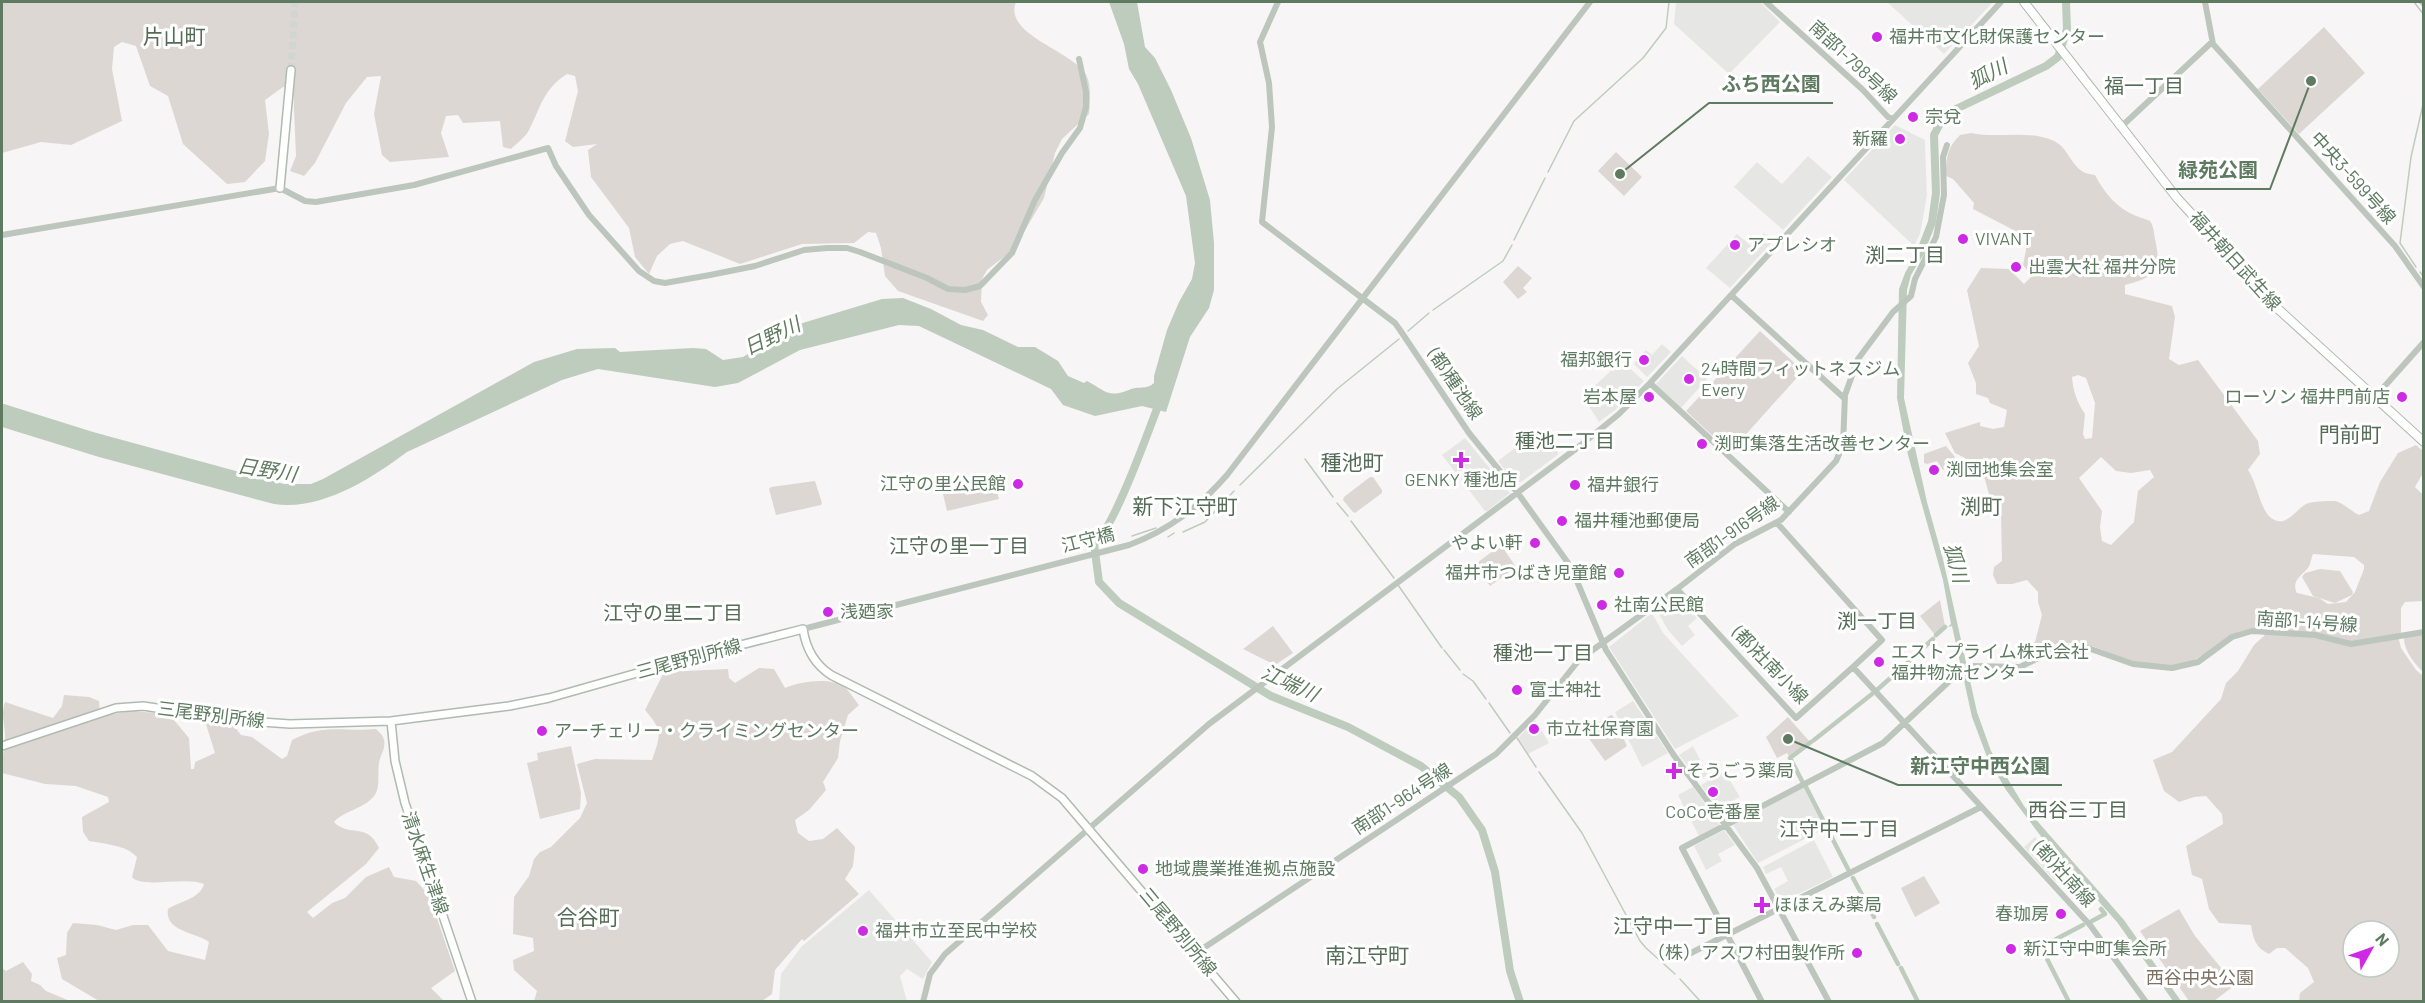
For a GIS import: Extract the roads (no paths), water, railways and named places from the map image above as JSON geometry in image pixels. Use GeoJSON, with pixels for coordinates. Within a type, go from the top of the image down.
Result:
{"type":"FeatureCollection","features":[{"type":"Feature","properties":{"kind":"main road","name":"福井朝日武生線"},"geometry":{"type":"LineString","coordinates":[[2024,2],[2178,198],[2277,308],[2424,442]]}},
{"type":"Feature","properties":{"kind":"main road"},"geometry":{"type":"LineString","coordinates":[[280,188],[291,70]]}},
{"type":"Feature","properties":{"kind":"main road","name":"三尾野別所線"},"geometry":{"type":"LineString","coordinates":[[2,746],[116,708],[143,706],[267,723],[391,721],[508,706],[549,698],[690,658],[803,630],[809,651],[826,672],[1032,776],[1062,798],[1236,1002]]}},
{"type":"Feature","properties":{"kind":"main road","name":"清水麻生津線"},"geometry":{"type":"LineString","coordinates":[[391,721],[395,761],[405,802],[472,1002]]}},
{"type":"Feature","properties":{"kind":"street","name":"(都)種池線"},"geometry":{"type":"LineString","coordinates":[[1278,2],[1260,42],[1269,83],[1272,127],[1262,222],[1395,323],[1469,433],[1517,492],[1571,567],[1602,643],[1662,737],[1757,868],[1829,1002]]}},
{"type":"Feature","properties":{"kind":"street","name":"江守橋"},"geometry":{"type":"LineString","coordinates":[[803,630],[1119,548],[1174,524],[1214,490],[1590,2]]}},
{"type":"Feature","properties":{"kind":"street","name":"南部1-798号線"},"geometry":{"type":"LineString","coordinates":[[1766,2],[1863,90],[1888,117],[1893,119]]}},
{"type":"Feature","properties":{"kind":"street"},"geometry":{"type":"LineString","coordinates":[[922,1002],[930,974],[945,954],[1246,695],[1602,428],[1650,383],[2001,2]]}},
{"type":"Feature","properties":{"kind":"street"},"geometry":{"type":"LineString","coordinates":[[2122,126],[2212,42],[2205,2]]}},
{"type":"Feature","properties":{"kind":"street","name":"中央3-599号線"},"geometry":{"type":"LineString","coordinates":[[2212,42],[2395,246],[2424,287]]}},
{"type":"Feature","properties":{"kind":"street"},"geometry":{"type":"LineString","coordinates":[[2,236],[280,188],[305,201],[316,202],[414,185],[548,148],[556,166],[589,215],[639,271],[654,281],[665,283],[755,267],[804,250],[847,248],[927,278],[948,289],[965,291],[980,286],[1012,253],[1035,200],[1062,153],[1080,128],[1085,113],[1086,99],[1079,59]]}},
{"type":"Feature","properties":{"kind":"street","name":"南部1-916号線"},"geometry":{"type":"LineString","coordinates":[[1677,589],[1735,544],[1777,524],[1840,455],[1845,422],[1844,398],[1858,359],[1896,310],[1908,300],[1915,279],[1936,237],[1944,195],[1943,158],[1947,145]]}},
{"type":"Feature","properties":{"kind":"street"},"geometry":{"type":"LineString","coordinates":[[1731,295],[1844,398]]}},
{"type":"Feature","properties":{"kind":"street"},"geometry":{"type":"LineString","coordinates":[[2375,397],[2424,342]]}},
{"type":"Feature","properties":{"kind":"street"},"geometry":{"type":"LineString","coordinates":[[1650,383],[1789,512]]}},
{"type":"Feature","properties":{"kind":"street"},"geometry":{"type":"LineString","coordinates":[[1677,960],[1981,807],[1853,667],[1882,640],[1777,524]]}},
{"type":"Feature","properties":{"kind":"street"},"geometry":{"type":"LineString","coordinates":[[1602,643],[1677,589]]}},
{"type":"Feature","properties":{"kind":"street","name":"(都)社南小線"},"geometry":{"type":"LineString","coordinates":[[1677,589],[1796,718],[1853,667]]}},
{"type":"Feature","properties":{"kind":"street","name":"南部1-14号線"},"geometry":{"type":"LineString","coordinates":[[1727,935],[1682,848],[1883,743],[1957,674],[1969,666],[2020,667],[2055,648],[2069,646],[2094,649],[2138,665],[2179,668],[2201,660],[2232,637],[2252,631],[2315,635],[2350,644],[2424,632]]}},
{"type":"Feature","properties":{"kind":"street","name":"南部1-964号線"},"geometry":{"type":"LineString","coordinates":[[1196,953],[1496,754],[1535,715],[1580,660],[1602,643]]}},
{"type":"Feature","properties":{"kind":"street","name":"(都)社南線"},"geometry":{"type":"LineString","coordinates":[[1981,807],[2090,925],[2146,1002]]}},
{"type":"Feature","properties":{"kind":"street"},"geometry":{"type":"LineString","coordinates":[[1727,935],[1762,1002]]}},
{"type":"Feature","properties":{"kind":"waterway"},"geometry":{"type":"LineString","coordinates":[[1548,172],[1574,121],[1643,58],[1666,28],[1669,2]]}},
{"type":"Feature","properties":{"kind":"waterway","name":"狐川"},"geometry":{"type":"LineString","coordinates":[[1920,253],[1932,222],[1936,193],[1934,135],[1943,118],[1956,109],[2046,66],[2058,57],[2067,29],[2066,2]]}},
{"type":"Feature","properties":{"kind":"waterway"},"geometry":{"type":"LineString","coordinates":[[2414,2],[2424,15]]}},
{"type":"Feature","properties":{"kind":"waterway"},"geometry":{"type":"LineString","coordinates":[[2416,267],[2400,243],[2411,157],[2424,100]]}},
{"type":"Feature","properties":{"kind":"waterway"},"geometry":{"type":"LineString","coordinates":[[1514,240],[1545,178]]}},
{"type":"Feature","properties":{"kind":"waterway"},"geometry":{"type":"LineString","coordinates":[[1433,310],[1503,261],[1512,245]]}},
{"type":"Feature","properties":{"kind":"waterway"},"geometry":{"type":"LineString","coordinates":[[2420,272],[2424,277]]}},
{"type":"Feature","properties":{"kind":"waterway"},"geometry":{"type":"LineString","coordinates":[[1408,331],[1429,313]]}},
{"type":"Feature","properties":{"kind":"waterway"},"geometry":{"type":"LineString","coordinates":[[1240,485],[1337,389],[1399,339]]}},
{"type":"Feature","properties":{"kind":"waterway","name":"江端川"},"geometry":{"type":"LineString","coordinates":[[1160,401],[1121,500],[1102,535],[1094,544],[1099,582],[1119,603],[1271,696],[1348,727],[1421,766],[1459,797],[1482,830],[1495,872],[1510,971],[1520,1002]]}},
{"type":"Feature","properties":{"kind":"waterway"},"geometry":{"type":"LineString","coordinates":[[1305,459],[1333,497]]}},
{"type":"Feature","properties":{"kind":"waterway"},"geometry":{"type":"LineString","coordinates":[[1183,532],[1205,522],[1234,491]]}},
{"type":"Feature","properties":{"kind":"waterway"},"geometry":{"type":"LineString","coordinates":[[1337,503],[1348,516]]}},
{"type":"Feature","properties":{"kind":"waterway"},"geometry":{"type":"LineString","coordinates":[[1351,521],[1394,578]]}},
{"type":"Feature","properties":{"kind":"waterway"},"geometry":{"type":"LineString","coordinates":[[1132,536],[1156,528]]}},
{"type":"Feature","properties":{"kind":"waterway"},"geometry":{"type":"LineString","coordinates":[[1168,537],[1174,533]]}},
{"type":"Feature","properties":{"kind":"waterway"},"geometry":{"type":"LineString","coordinates":[[1398,585],[1442,648]]}},
{"type":"Feature","properties":{"kind":"waterway"},"geometry":{"type":"LineString","coordinates":[[1936,635],[1945,627]]}},
{"type":"Feature","properties":{"kind":"waterway"},"geometry":{"type":"LineString","coordinates":[[1908,662],[1933,639]]}},
{"type":"Feature","properties":{"kind":"waterway"},"geometry":{"type":"LineString","coordinates":[[1444,650],[1460,670]]}},
{"type":"Feature","properties":{"kind":"waterway"},"geometry":{"type":"LineString","coordinates":[[1878,689],[1904,666]]}},
{"type":"Feature","properties":{"kind":"waterway"},"geometry":{"type":"LineString","coordinates":[[1463,674],[1473,681],[1486,699]]}},
{"type":"Feature","properties":{"kind":"waterway"},"geometry":{"type":"LineString","coordinates":[[1814,740],[1872,694]]}},
{"type":"Feature","properties":{"kind":"waterway"},"geometry":{"type":"LineString","coordinates":[[1489,703],[1510,733]]}},
{"type":"Feature","properties":{"kind":"waterway"},"geometry":{"type":"LineString","coordinates":[[1517,738],[1536,767]]}},
{"type":"Feature","properties":{"kind":"waterway"},"geometry":{"type":"LineString","coordinates":[[1802,781],[1790,758],[1811,742]]}},
{"type":"Feature","properties":{"kind":"waterway"},"geometry":{"type":"LineString","coordinates":[[1539,772],[1582,833],[1640,941],[1675,974]]}},
{"type":"Feature","properties":{"kind":"waterway"},"geometry":{"type":"LineString","coordinates":[[1806,787],[1827,828]]}},
{"type":"Feature","properties":{"kind":"waterway"},"geometry":{"type":"LineString","coordinates":[[1830,834],[1848,869]]}},
{"type":"Feature","properties":{"kind":"waterway"},"geometry":{"type":"LineString","coordinates":[[1853,878],[1874,917]]}},
{"type":"Feature","properties":{"kind":"waterway"},"geometry":{"type":"LineString","coordinates":[[2092,921],[2105,914],[2101,909]]}},
{"type":"Feature","properties":{"kind":"waterway"},"geometry":{"type":"LineString","coordinates":[[1877,924],[1898,964]]}},
{"type":"Feature","properties":{"kind":"waterway"},"geometry":{"type":"LineString","coordinates":[[2041,947],[2083,925]]}},
{"type":"Feature","properties":{"kind":"waterway"},"geometry":{"type":"LineString","coordinates":[[2044,953],[2069,1002]]}},
{"type":"Feature","properties":{"kind":"waterway"},"geometry":{"type":"LineString","coordinates":[[1901,968],[1918,1002]]}},
{"type":"Feature","properties":{"kind":"waterway"},"geometry":{"type":"LineString","coordinates":[[1680,979],[1701,1002]]}},
{"type":"Feature","properties":{"kind":"tunnel"},"geometry":{"type":"LineString","coordinates":[[291,70],[295,2]]}},
{"type":"Feature","properties":{"kind":"place","name":"福井市文化財保護センター"},"geometry":{"type":"Point","coordinates":[1877,37]}},
{"type":"Feature","properties":{"kind":"place","name":"緑苑公園"},"geometry":{"type":"Point","coordinates":[2311,81]}},
{"type":"Feature","properties":{"kind":"place","name":"宗兌"},"geometry":{"type":"Point","coordinates":[1913,117]}},
{"type":"Feature","properties":{"kind":"place","name":"新羅"},"geometry":{"type":"Point","coordinates":[1900,139]}},
{"type":"Feature","properties":{"kind":"place","name":"ふち西公園"},"geometry":{"type":"Point","coordinates":[1620,174]}},
{"type":"Feature","properties":{"kind":"place","name":"VIVANT"},"geometry":{"type":"Point","coordinates":[1963,239]}},
{"type":"Feature","properties":{"kind":"place","name":"アプレシオ"},"geometry":{"type":"Point","coordinates":[1735,245]}},
{"type":"Feature","properties":{"kind":"place","name":"出雲大社 福井分院"},"geometry":{"type":"Point","coordinates":[2016,267]}},
{"type":"Feature","properties":{"kind":"place","name":"福邦銀行"},"geometry":{"type":"Point","coordinates":[1644,360]}},
{"type":"Feature","properties":{"kind":"place","name":"24時間フィットネスジム Every"},"geometry":{"type":"Point","coordinates":[1689,379]}},
{"type":"Feature","properties":{"kind":"place","name":"岩本屋"},"geometry":{"type":"Point","coordinates":[1649,397]}},
{"type":"Feature","properties":{"kind":"place","name":"ローソン 福井門前店"},"geometry":{"type":"Point","coordinates":[2402,397]}},
{"type":"Feature","properties":{"kind":"place","name":"渕町集落生活改善センター"},"geometry":{"type":"Point","coordinates":[1702,444]}},
{"type":"Feature","properties":{"kind":"place","name":"GENKY 種池店"},"geometry":{"type":"Point","coordinates":[1461,460]}},
{"type":"Feature","properties":{"kind":"place","name":"渕団地集会室"},"geometry":{"type":"Point","coordinates":[1934,470]}},
{"type":"Feature","properties":{"kind":"place","name":"江守の里公民館"},"geometry":{"type":"Point","coordinates":[1018,484]}},
{"type":"Feature","properties":{"kind":"place","name":"福井銀行"},"geometry":{"type":"Point","coordinates":[1575,485]}},
{"type":"Feature","properties":{"kind":"place","name":"福井種池郵便局"},"geometry":{"type":"Point","coordinates":[1562,521]}},
{"type":"Feature","properties":{"kind":"place","name":"やよい軒"},"geometry":{"type":"Point","coordinates":[1535,543]}},
{"type":"Feature","properties":{"kind":"place","name":"福井市つばき児童館"},"geometry":{"type":"Point","coordinates":[1619,573]}},
{"type":"Feature","properties":{"kind":"place","name":"社南公民館"},"geometry":{"type":"Point","coordinates":[1602,605]}},
{"type":"Feature","properties":{"kind":"place","name":"浅廼家"},"geometry":{"type":"Point","coordinates":[828,612]}},
{"type":"Feature","properties":{"kind":"place","name":"エストプライム株式会社 福井物流センター"},"geometry":{"type":"Point","coordinates":[1879,662]}},
{"type":"Feature","properties":{"kind":"place","name":"富士神社"},"geometry":{"type":"Point","coordinates":[1517,690]}},
{"type":"Feature","properties":{"kind":"place","name":"市立社保育園"},"geometry":{"type":"Point","coordinates":[1534,729]}},
{"type":"Feature","properties":{"kind":"place","name":"アーチェリー・クライミングセンター"},"geometry":{"type":"Point","coordinates":[542,731]}},
{"type":"Feature","properties":{"kind":"place","name":"新江守中西公園"},"geometry":{"type":"Point","coordinates":[1788,739]}},
{"type":"Feature","properties":{"kind":"place","name":"そうごう薬局"},"geometry":{"type":"Point","coordinates":[1674,771]}},
{"type":"Feature","properties":{"kind":"place","name":"CoCo壱番屋"},"geometry":{"type":"Point","coordinates":[1713,792]}},
{"type":"Feature","properties":{"kind":"place","name":"地域農業推進拠点施設"},"geometry":{"type":"Point","coordinates":[1143,869]}},
{"type":"Feature","properties":{"kind":"place","name":"ほほえみ薬局"},"geometry":{"type":"Point","coordinates":[1762,905]}},
{"type":"Feature","properties":{"kind":"place","name":"春珈房"},"geometry":{"type":"Point","coordinates":[2061,914]}},
{"type":"Feature","properties":{"kind":"place","name":"福井市立至民中学校"},"geometry":{"type":"Point","coordinates":[863,931]}},
{"type":"Feature","properties":{"kind":"place","name":"新江守中町集会所"},"geometry":{"type":"Point","coordinates":[2011,949]}},
{"type":"Feature","properties":{"kind":"place","name":"（株）アスワ村田製作所"},"geometry":{"type":"Point","coordinates":[1857,953]}},
{"type":"Feature","properties":{"kind":"district","name":"片山町"},"geometry":{"type":"Point","coordinates":[174,37]}},
{"type":"Feature","properties":{"kind":"district","name":"福一丁目"},"geometry":{"type":"Point","coordinates":[2144,86]}},
{"type":"Feature","properties":{"kind":"district","name":"渕二丁目"},"geometry":{"type":"Point","coordinates":[1905,255]}},
{"type":"Feature","properties":{"kind":"district","name":"門前町"},"geometry":{"type":"Point","coordinates":[2350,435]}},
{"type":"Feature","properties":{"kind":"district","name":"種池二丁目"},"geometry":{"type":"Point","coordinates":[1565,441]}},
{"type":"Feature","properties":{"kind":"district","name":"種池町"},"geometry":{"type":"Point","coordinates":[1352,463]}},
{"type":"Feature","properties":{"kind":"district","name":"新下江守町"},"geometry":{"type":"Point","coordinates":[1185,507]}},
{"type":"Feature","properties":{"kind":"district","name":"渕町"},"geometry":{"type":"Point","coordinates":[1981,507]}},
{"type":"Feature","properties":{"kind":"district","name":"江守の里一丁目"},"geometry":{"type":"Point","coordinates":[959,546]}},
{"type":"Feature","properties":{"kind":"district","name":"江守の里二丁目"},"geometry":{"type":"Point","coordinates":[673,613]}},
{"type":"Feature","properties":{"kind":"district","name":"渕一丁目"},"geometry":{"type":"Point","coordinates":[1877,621]}},
{"type":"Feature","properties":{"kind":"district","name":"種池一丁目"},"geometry":{"type":"Point","coordinates":[1543,653]}},
{"type":"Feature","properties":{"kind":"district","name":"西谷三丁目"},"geometry":{"type":"Point","coordinates":[2078,810]}},
{"type":"Feature","properties":{"kind":"district","name":"江守中二丁目"},"geometry":{"type":"Point","coordinates":[1839,829]}},
{"type":"Feature","properties":{"kind":"district","name":"合谷町"},"geometry":{"type":"Point","coordinates":[588,918]}},
{"type":"Feature","properties":{"kind":"district","name":"江守中一丁目"},"geometry":{"type":"Point","coordinates":[1673,926]}},
{"type":"Feature","properties":{"kind":"district","name":"南江守町"},"geometry":{"type":"Point","coordinates":[1367,956]}},
{"type":"Feature","properties":{"kind":"water label","name":"日野川"},"geometry":{"type":"Point","coordinates":[772,336]}},
{"type":"Feature","properties":{"kind":"water label","name":"日野川"},"geometry":{"type":"Point","coordinates":[267,470]}},
{"type":"Feature","properties":{"kind":"park label","name":"西谷中央公園"},"geometry":{"type":"Point","coordinates":[2200,978]}}]}
